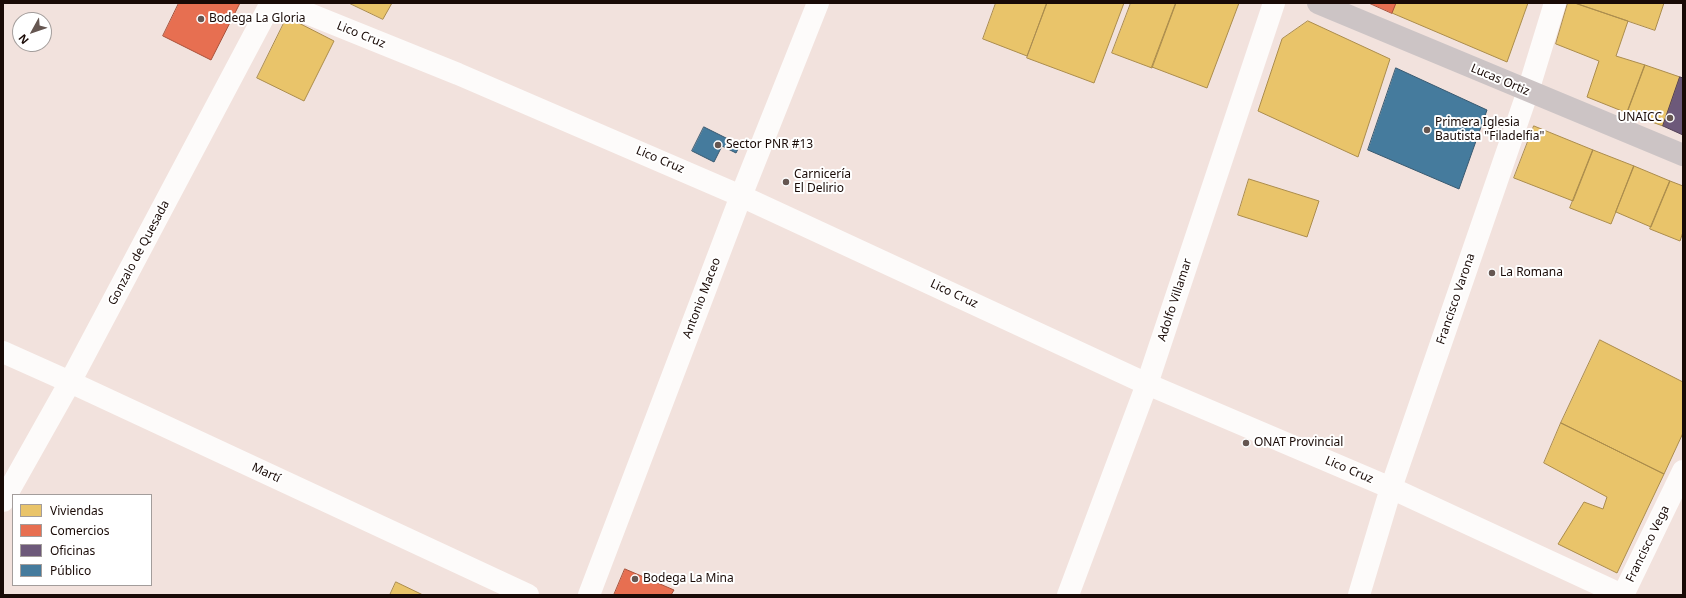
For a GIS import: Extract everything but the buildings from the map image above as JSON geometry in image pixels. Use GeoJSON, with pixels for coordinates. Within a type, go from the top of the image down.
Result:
{"type":"FeatureCollection","features":[{"type":"Feature","properties":{"kind":"main road","name":"Lucas Ortiz"},"geometry":{"type":"LineString","coordinates":[[1318,3],[1528,92],[1683,155]]}},
{"type":"Feature","properties":{"kind":"street","name":"Gonzalo de Quesada"},"geometry":{"type":"LineString","coordinates":[[3,500],[70,382],[272,3]]}},
{"type":"Feature","properties":{"kind":"street","name":"Lico Cruz"},"geometry":{"type":"LineString","coordinates":[[282,3],[458,74],[741,196],[1147,384],[1391,488],[1623,595]]}},
{"type":"Feature","properties":{"kind":"street","name":"Antonio Maceo"},"geometry":{"type":"LineString","coordinates":[[589,595],[741,196],[818,3]]}},
{"type":"Feature","properties":{"kind":"street","name":"Adolfo Villamar"},"geometry":{"type":"LineString","coordinates":[[1068,595],[1147,384],[1274,3]]}},
{"type":"Feature","properties":{"kind":"street","name":"Francisco Varona"},"geometry":{"type":"LineString","coordinates":[[1359,595],[1391,488],[1528,92],[1555,3]]}},
{"type":"Feature","properties":{"kind":"street","name":"Martí"},"geometry":{"type":"LineString","coordinates":[[3,352],[528,595]]}},
{"type":"Feature","properties":{"kind":"street","name":"Francisco Vega"},"geometry":{"type":"LineString","coordinates":[[1623,595],[1683,471]]}},
{"type":"Feature","properties":{"kind":"place","name":"Bodega La Gloria"},"geometry":{"type":"Point","coordinates":[201,19]}},
{"type":"Feature","properties":{"kind":"place","name":"UNAICC"},"geometry":{"type":"Point","coordinates":[1670,118]}},
{"type":"Feature","properties":{"kind":"place","name":"Primera Iglesia Bautista \"Filadelfia\""},"geometry":{"type":"Point","coordinates":[1427,130]}},
{"type":"Feature","properties":{"kind":"place","name":"Sector PNR #13"},"geometry":{"type":"Point","coordinates":[718,145]}},
{"type":"Feature","properties":{"kind":"place","name":"Carnicería El Delirio"},"geometry":{"type":"Point","coordinates":[786,182]}},
{"type":"Feature","properties":{"kind":"place","name":"La Romana"},"geometry":{"type":"Point","coordinates":[1492,273]}},
{"type":"Feature","properties":{"kind":"place","name":"ONAT Provincial"},"geometry":{"type":"Point","coordinates":[1246,443]}},
{"type":"Feature","properties":{"kind":"place","name":"Bodega La Mina"},"geometry":{"type":"Point","coordinates":[635,579]}}]}
